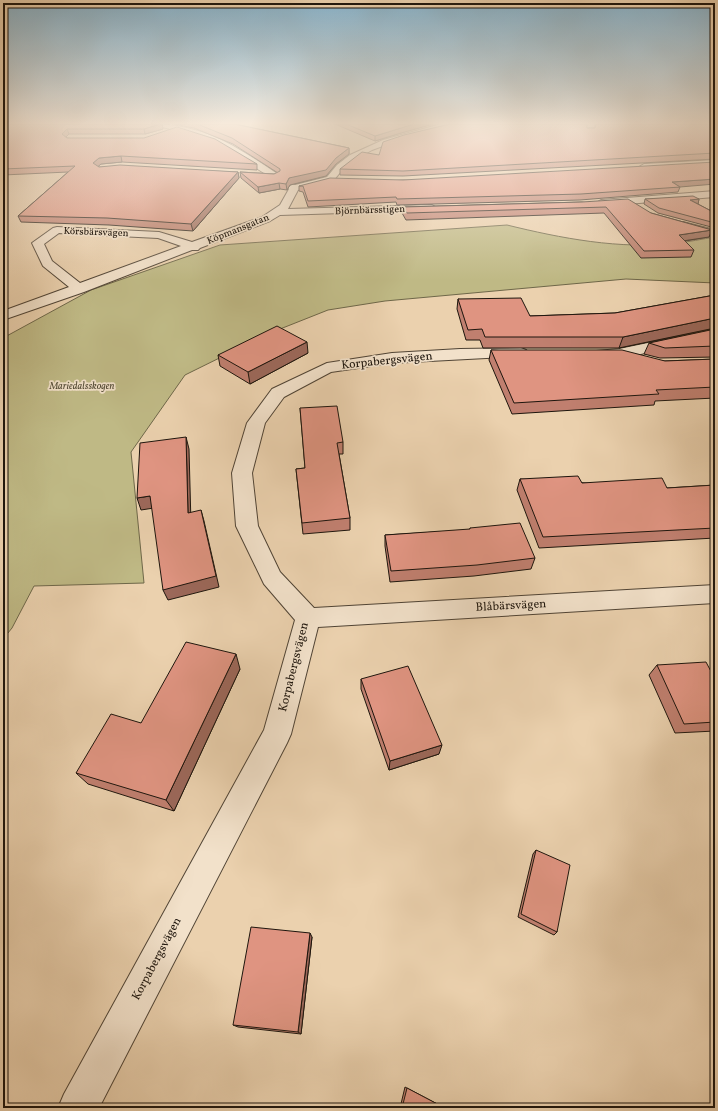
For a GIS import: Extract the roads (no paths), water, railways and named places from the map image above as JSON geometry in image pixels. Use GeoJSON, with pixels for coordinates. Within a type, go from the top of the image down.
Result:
{"type":"FeatureCollection","features":[{"type":"Feature","properties":{"kind":"street"},"geometry":{"type":"LineString","coordinates":[[275,176],[294,188],[330,179],[344,180]]}},
{"type":"Feature","properties":{"kind":"street","name":"Köpmansgatan"},"geometry":{"type":"LineString","coordinates":[[3,316],[194,247],[266,219],[279,212],[290,200],[294,188]]}},
{"type":"Feature","properties":{"kind":"street"},"geometry":{"type":"LineString","coordinates":[[587,204],[715,194]]}},
{"type":"Feature","properties":{"kind":"street"},"geometry":{"type":"LineString","coordinates":[[629,201],[647,212]]}},
{"type":"Feature","properties":{"kind":"street","name":"Björnbärsstigen"},"geometry":{"type":"LineString","coordinates":[[279,212],[444,207]]}},
{"type":"Feature","properties":{"kind":"street"},"geometry":{"type":"LineString","coordinates":[[673,222],[715,234]]}},
{"type":"Feature","properties":{"kind":"street","name":"Körsbärsvägen"},"geometry":{"type":"LineString","coordinates":[[79,289],[47,263],[38,242],[57,230],[100,230],[159,235],[194,247]]}},
{"type":"Feature","properties":{"kind":"street"},"geometry":{"type":"LineString","coordinates":[[584,353],[619,354],[715,333]]}},
{"type":"Feature","properties":{"kind":"street","name":"Korpabergsvägen"},"geometry":{"type":"LineString","coordinates":[[78,1108],[277,734],[308,618],[272,578],[247,526],[242,472],[256,424],[278,393],[327,368],[392,358],[460,354],[538,353]]}},
{"type":"Feature","properties":{"kind":"street"},"geometry":{"type":"LineString","coordinates":[[619,354],[646,362]]}},
{"type":"Feature","properties":{"kind":"street","name":"Blåbärsvägen"},"geometry":{"type":"LineString","coordinates":[[308,618],[715,594]]}},
{"type":"Feature","properties":{"kind":"park label","name":"Mariedalsskogen"},"geometry":{"type":"Point","coordinates":[82,386]}}]}
